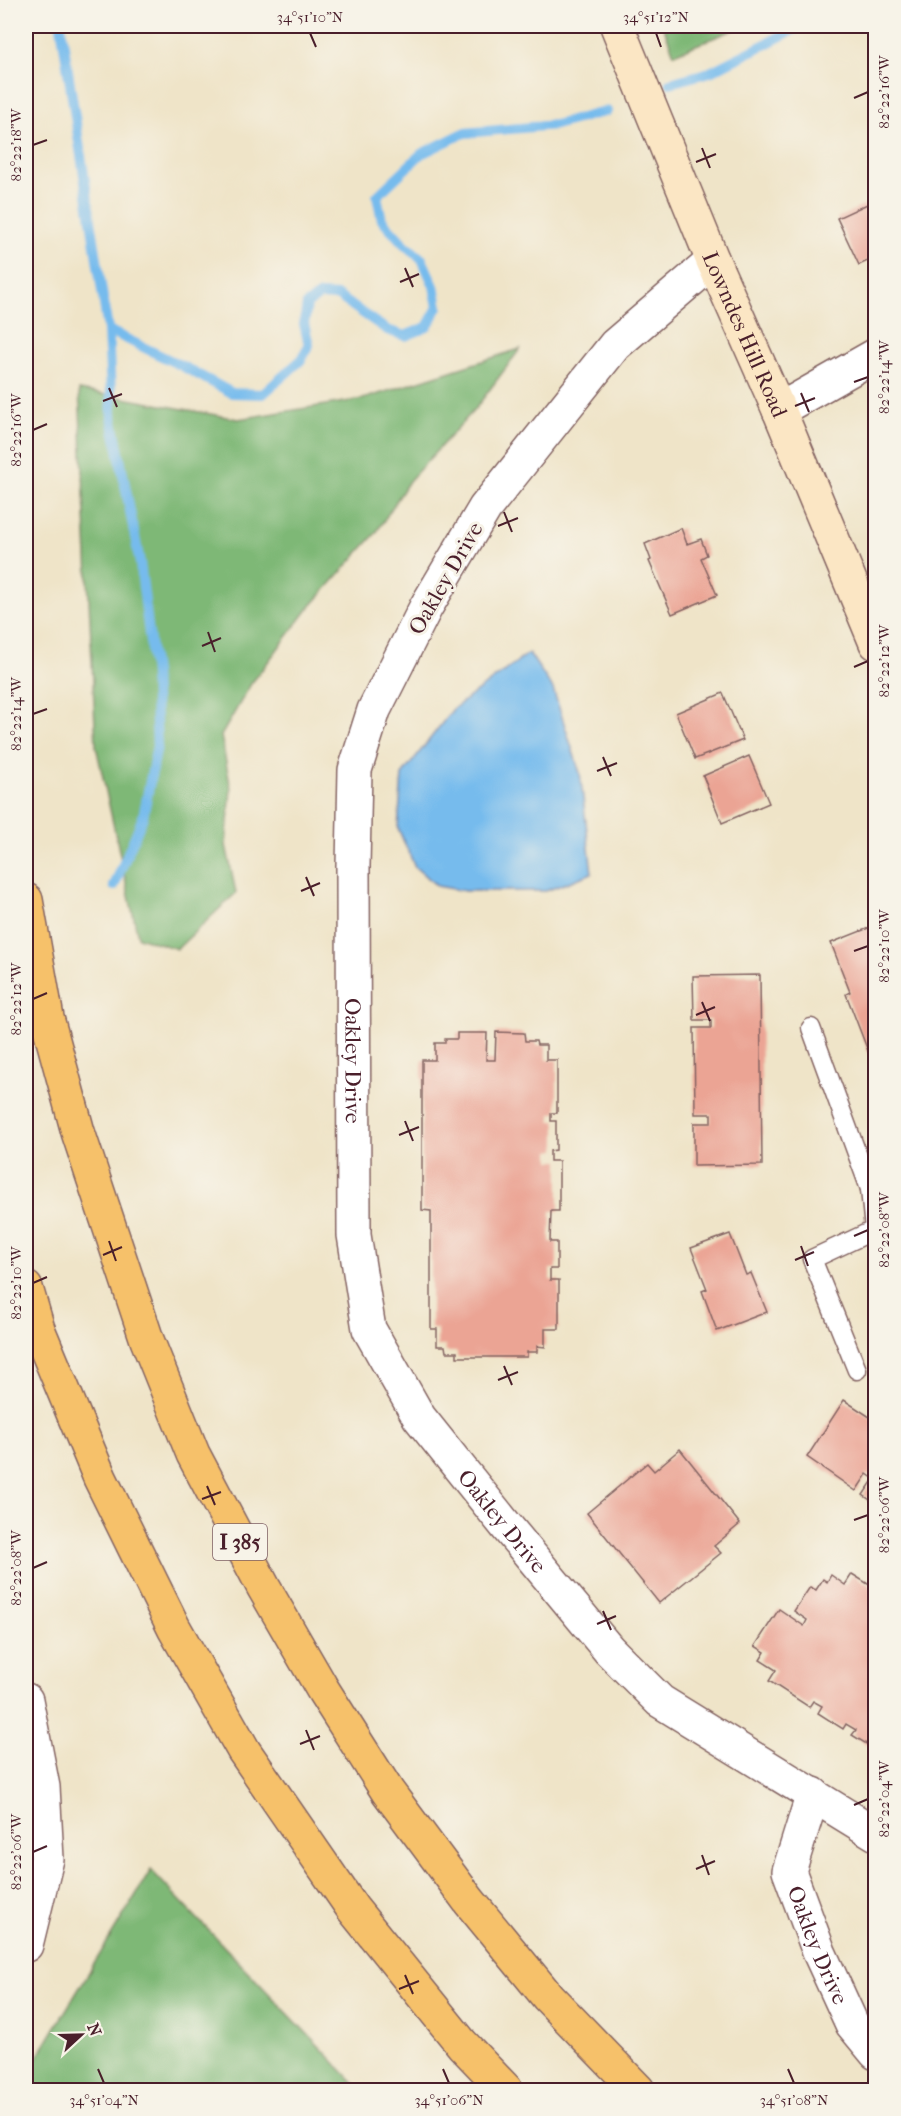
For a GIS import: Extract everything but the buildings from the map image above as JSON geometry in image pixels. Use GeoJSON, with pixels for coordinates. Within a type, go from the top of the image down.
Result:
{"type":"FeatureCollection","features":[{"type":"Feature","properties":{"kind":"highway","name":"I 385"},"geometry":{"type":"LineString","coordinates":[[26,900],[47,1018],[78,1132],[147,1340],[193,1454],[270,1598],[323,1690],[388,1792],[469,1902],[548,1997],[638,2091]]}},
{"type":"Feature","properties":{"kind":"highway"},"geometry":{"type":"LineString","coordinates":[[26,1288],[38,1329],[100,1478],[174,1628],[244,1751],[353,1909],[462,2044],[506,2091]]}},
{"type":"Feature","properties":{"kind":"street","name":"Lowndes Hill Road"},"geometry":{"type":"LineString","coordinates":[[616,26],[713,261],[779,410],[876,643]]}},
{"type":"Feature","properties":{"kind":"street","name":"Oakley Drive"},"geometry":{"type":"LineString","coordinates":[[713,261],[615,345],[485,508],[426,607],[374,710],[355,770],[354,1235],[369,1329],[419,1417],[609,1650],[660,1701],[876,1834]]}},
{"type":"Feature","properties":{"kind":"street"},"geometry":{"type":"LineString","coordinates":[[779,410],[861,362],[876,356]]}},
{"type":"Feature","properties":{"kind":"street"},"geometry":{"type":"LineString","coordinates":[[26,1700],[43,1787],[47,1859],[26,1945]]}},
{"type":"Feature","properties":{"kind":"street","name":"Oakley Drive"},"geometry":{"type":"LineString","coordinates":[[813,1794],[789,1871],[819,1952],[852,2024],[876,2054]]}},
{"type":"Feature","properties":{"kind":"lane"},"geometry":{"type":"LineString","coordinates":[[811,1028],[873,1187],[875,1232],[812,1259],[857,1370]]}},
{"type":"Feature","properties":{"kind":"green space"},"geometry":{"type":"Polygon","coordinates":[[[663,26],[743,26],[674,54],[663,26]]]}},
{"type":"Feature","properties":{"kind":"green space"},"geometry":{"type":"Polygon","coordinates":[[[520,349],[476,408],[409,481],[376,533],[309,608],[251,684],[221,736],[231,789],[226,845],[236,893],[177,949],[138,937],[96,746],[79,390],[238,419],[363,399],[520,349]]]}},
{"type":"Feature","properties":{"kind":"green space"},"geometry":{"type":"Polygon","coordinates":[[[151,1870],[361,2090],[26,2090],[26,2076],[151,1870]]]}},
{"type":"Feature","properties":{"kind":"water"},"geometry":{"type":"Polygon","coordinates":[[[529,653],[553,689],[580,773],[592,873],[546,891],[465,891],[437,886],[415,867],[398,828],[402,775],[453,709],[529,653]]]}},
{"type":"Feature","properties":{"kind":"waterway"},"geometry":{"type":"LineString","coordinates":[[61,26],[108,330],[112,417],[140,563],[154,673],[157,746],[143,817],[114,886]]}},
{"type":"Feature","properties":{"kind":"waterway"},"geometry":{"type":"LineString","coordinates":[[670,83],[710,72],[801,26]]}},
{"type":"Feature","properties":{"kind":"waterway"},"geometry":{"type":"LineString","coordinates":[[108,330],[232,393],[263,394],[301,360],[309,345],[304,324],[307,304],[320,295],[338,296],[387,330],[405,336],[427,327],[438,307],[434,286],[422,259],[403,243],[382,220],[377,196],[421,154],[464,133],[555,125],[607,111]]}}]}
